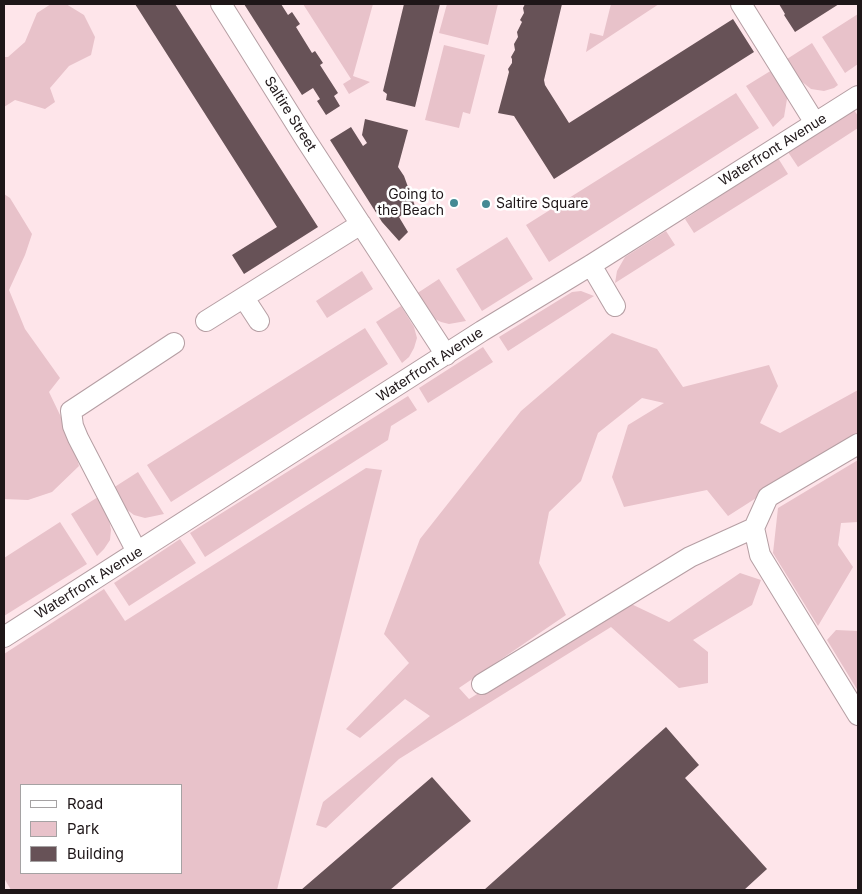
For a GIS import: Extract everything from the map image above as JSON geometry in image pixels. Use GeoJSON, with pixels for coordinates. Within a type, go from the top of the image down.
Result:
{"type":"FeatureCollection","features":[{"type":"Feature","properties":{"kind":"street","name":"Saltire Street"},"geometry":{"type":"LineString","coordinates":[[221,4],[306,140],[446,355]]}},
{"type":"Feature","properties":{"kind":"street"},"geometry":{"type":"LineString","coordinates":[[741,4],[815,123]]}},
{"type":"Feature","properties":{"kind":"street","name":"Waterfront Avenue"},"geometry":{"type":"LineString","coordinates":[[4,637],[446,355],[858,96]]}},
{"type":"Feature","properties":{"kind":"street"},"geometry":{"type":"LineString","coordinates":[[206,321],[361,224]]}},
{"type":"Feature","properties":{"kind":"street"},"geometry":{"type":"LineString","coordinates":[[591,265],[616,306]]}},
{"type":"Feature","properties":{"kind":"street"},"geometry":{"type":"LineString","coordinates":[[244,298],[259,321]]}},
{"type":"Feature","properties":{"kind":"street"},"geometry":{"type":"LineString","coordinates":[[138,552],[78,438],[73,426],[71,411],[174,344]]}},
{"type":"Feature","properties":{"kind":"street"},"geometry":{"type":"LineString","coordinates":[[858,444],[768,497],[754,528],[760,555],[858,715]]}},
{"type":"Feature","properties":{"kind":"street"},"geometry":{"type":"LineString","coordinates":[[482,684],[690,556],[754,528]]}},
{"type":"Feature","properties":{"kind":"green space"},"geometry":{"type":"Polygon","coordinates":[[[51,4],[66,4],[84,15],[95,37],[91,55],[69,66],[50,88],[55,102],[45,109],[15,100],[4,107],[4,57],[8,57],[25,42],[37,13],[51,4]]]}},
{"type":"Feature","properties":{"kind":"green space"},"geometry":{"type":"Polygon","coordinates":[[[303,4],[373,4],[353,76],[370,82],[349,94],[343,84],[351,79],[303,4]]]}},
{"type":"Feature","properties":{"kind":"green space"},"geometry":{"type":"Polygon","coordinates":[[[447,4],[498,4],[488,45],[439,33],[447,4]]]}},
{"type":"Feature","properties":{"kind":"green space"},"geometry":{"type":"Polygon","coordinates":[[[611,4],[659,4],[586,52],[590,33],[603,36],[611,4]]]}},
{"type":"Feature","properties":{"kind":"green space"},"geometry":{"type":"Polygon","coordinates":[[[858,14],[858,64],[845,73],[822,37],[858,14]]]}},
{"type":"Feature","properties":{"kind":"green space"},"geometry":{"type":"Polygon","coordinates":[[[812,43],[838,85],[834,88],[824,91],[811,89],[801,81],[787,59],[812,43]]]}},
{"type":"Feature","properties":{"kind":"green space"},"geometry":{"type":"Polygon","coordinates":[[[444,45],[485,55],[470,114],[463,112],[459,128],[425,120],[444,45]]]}},
{"type":"Feature","properties":{"kind":"green space"},"geometry":{"type":"Polygon","coordinates":[[[772,70],[787,94],[784,117],[773,127],[746,86],[772,70]]]}},
{"type":"Feature","properties":{"kind":"green space"},"geometry":{"type":"Polygon","coordinates":[[[736,93],[759,128],[549,262],[526,225],[736,93]]]}},
{"type":"Feature","properties":{"kind":"green space"},"geometry":{"type":"Polygon","coordinates":[[[854,110],[858,116],[858,128],[798,167],[788,152],[854,110]]]}},
{"type":"Feature","properties":{"kind":"green space"},"geometry":{"type":"Polygon","coordinates":[[[778,158],[788,174],[694,233],[685,219],[778,158]]]}},
{"type":"Feature","properties":{"kind":"green space"},"geometry":{"type":"Polygon","coordinates":[[[4,194],[10,198],[32,234],[25,255],[9,290],[25,329],[60,378],[49,392],[72,440],[79,466],[52,492],[28,500],[4,499],[4,194]]]}},
{"type":"Feature","properties":{"kind":"green space"},"geometry":{"type":"Polygon","coordinates":[[[666,231],[675,245],[615,283],[617,271],[625,257],[666,231]]]}},
{"type":"Feature","properties":{"kind":"green space"},"geometry":{"type":"Polygon","coordinates":[[[507,237],[533,279],[482,311],[456,269],[507,237]]]}},
{"type":"Feature","properties":{"kind":"green space"},"geometry":{"type":"Polygon","coordinates":[[[362,271],[373,289],[327,318],[316,301],[362,271]]]}},
{"type":"Feature","properties":{"kind":"green space"},"geometry":{"type":"Polygon","coordinates":[[[439,279],[466,321],[449,324],[431,317],[416,294],[439,279]]]}},
{"type":"Feature","properties":{"kind":"green space"},"geometry":{"type":"Polygon","coordinates":[[[581,291],[594,296],[508,351],[499,337],[572,292],[581,291]]]}},
{"type":"Feature","properties":{"kind":"green space"},"geometry":{"type":"Polygon","coordinates":[[[401,306],[414,327],[417,338],[409,357],[402,363],[376,322],[401,306]]]}},
{"type":"Feature","properties":{"kind":"green space"},"geometry":{"type":"Polygon","coordinates":[[[365,328],[388,364],[171,502],[147,465],[365,328]]]}},
{"type":"Feature","properties":{"kind":"green space"},"geometry":{"type":"Polygon","coordinates":[[[612,333],[657,349],[683,387],[769,365],[778,386],[760,423],[780,433],[858,390],[858,433],[728,516],[707,490],[624,507],[612,477],[628,425],[664,403],[642,398],[598,433],[581,481],[549,512],[539,563],[566,615],[459,688],[469,699],[627,602],[669,622],[740,573],[761,580],[752,605],[693,640],[708,652],[708,683],[679,688],[611,627],[399,759],[326,828],[316,825],[323,802],[430,716],[405,699],[360,738],[346,729],[409,663],[384,634],[420,539],[521,411],[612,333]]]}},
{"type":"Feature","properties":{"kind":"green space"},"geometry":{"type":"Polygon","coordinates":[[[483,347],[493,362],[428,403],[419,388],[483,347]]]}},
{"type":"Feature","properties":{"kind":"green space"},"geometry":{"type":"Polygon","coordinates":[[[408,396],[417,410],[391,426],[388,440],[205,557],[190,533],[408,396]]]}},
{"type":"Feature","properties":{"kind":"green space"},"geometry":{"type":"Polygon","coordinates":[[[858,460],[858,522],[841,523],[838,545],[853,567],[818,626],[773,553],[778,508],[858,460]]]}},
{"type":"Feature","properties":{"kind":"green space"},"geometry":{"type":"Polygon","coordinates":[[[366,468],[382,470],[277,890],[11,890],[4,878],[4,654],[104,589],[125,621],[366,468]]]}},
{"type":"Feature","properties":{"kind":"green space"},"geometry":{"type":"Polygon","coordinates":[[[138,472],[164,514],[145,518],[134,515],[126,509],[113,488],[138,472]]]}},
{"type":"Feature","properties":{"kind":"green space"},"geometry":{"type":"Polygon","coordinates":[[[98,497],[109,519],[111,530],[110,540],[97,556],[71,514],[98,497]]]}},
{"type":"Feature","properties":{"kind":"green space"},"geometry":{"type":"Polygon","coordinates":[[[60,522],[87,564],[4,616],[4,558],[60,522]]]}},
{"type":"Feature","properties":{"kind":"green space"},"geometry":{"type":"Polygon","coordinates":[[[180,539],[196,563],[129,606],[114,583],[180,539]]]}},
{"type":"Feature","properties":{"kind":"green space"},"geometry":{"type":"Polygon","coordinates":[[[836,630],[858,631],[858,691],[827,640],[836,630]]]}},
{"type":"Feature","properties":{"kind":"building"},"geometry":{"type":"Polygon","coordinates":[[[135,4],[175,4],[318,227],[244,274],[232,255],[277,227],[135,4]]]}},
{"type":"Feature","properties":{"kind":"building"},"geometry":{"type":"Polygon","coordinates":[[[244,4],[281,4],[288,15],[292,12],[300,24],[296,27],[312,53],[315,51],[323,63],[320,65],[338,93],[334,96],[340,106],[326,115],[317,101],[320,99],[313,88],[302,95],[244,4]]]}},
{"type":"Feature","properties":{"kind":"building"},"geometry":{"type":"Polygon","coordinates":[[[404,4],[440,4],[415,107],[386,100],[387,94],[383,91],[404,4]]]}},
{"type":"Feature","properties":{"kind":"building"},"geometry":{"type":"Polygon","coordinates":[[[525,4],[562,4],[544,80],[545,85],[569,123],[733,19],[754,52],[554,179],[514,116],[498,113],[509,72],[508,69],[512,63],[511,57],[515,50],[514,44],[518,37],[517,32],[522,22],[520,20],[524,13],[523,8],[525,4]]]}},
{"type":"Feature","properties":{"kind":"building"},"geometry":{"type":"Polygon","coordinates":[[[779,4],[839,4],[795,32],[779,4]]]}},
{"type":"Feature","properties":{"kind":"building"},"geometry":{"type":"Polygon","coordinates":[[[365,119],[408,130],[398,167],[404,176],[415,206],[399,217],[408,232],[399,241],[382,222],[330,140],[351,127],[363,146],[367,143],[362,135],[365,119]]]}},
{"type":"Feature","properties":{"kind":"building"},"geometry":{"type":"Polygon","coordinates":[[[666,727],[699,765],[685,778],[767,869],[744,890],[484,890],[666,727]]]}},
{"type":"Feature","properties":{"kind":"building"},"geometry":{"type":"Polygon","coordinates":[[[432,777],[471,821],[390,890],[301,890],[432,777]]]}},
{"type":"Feature","properties":{"kind":"place","name":"Going to the Beach"},"geometry":{"type":"Point","coordinates":[454,203]}},
{"type":"Feature","properties":{"kind":"place","name":"Saltire Square"},"geometry":{"type":"Point","coordinates":[486,204]}}]}
